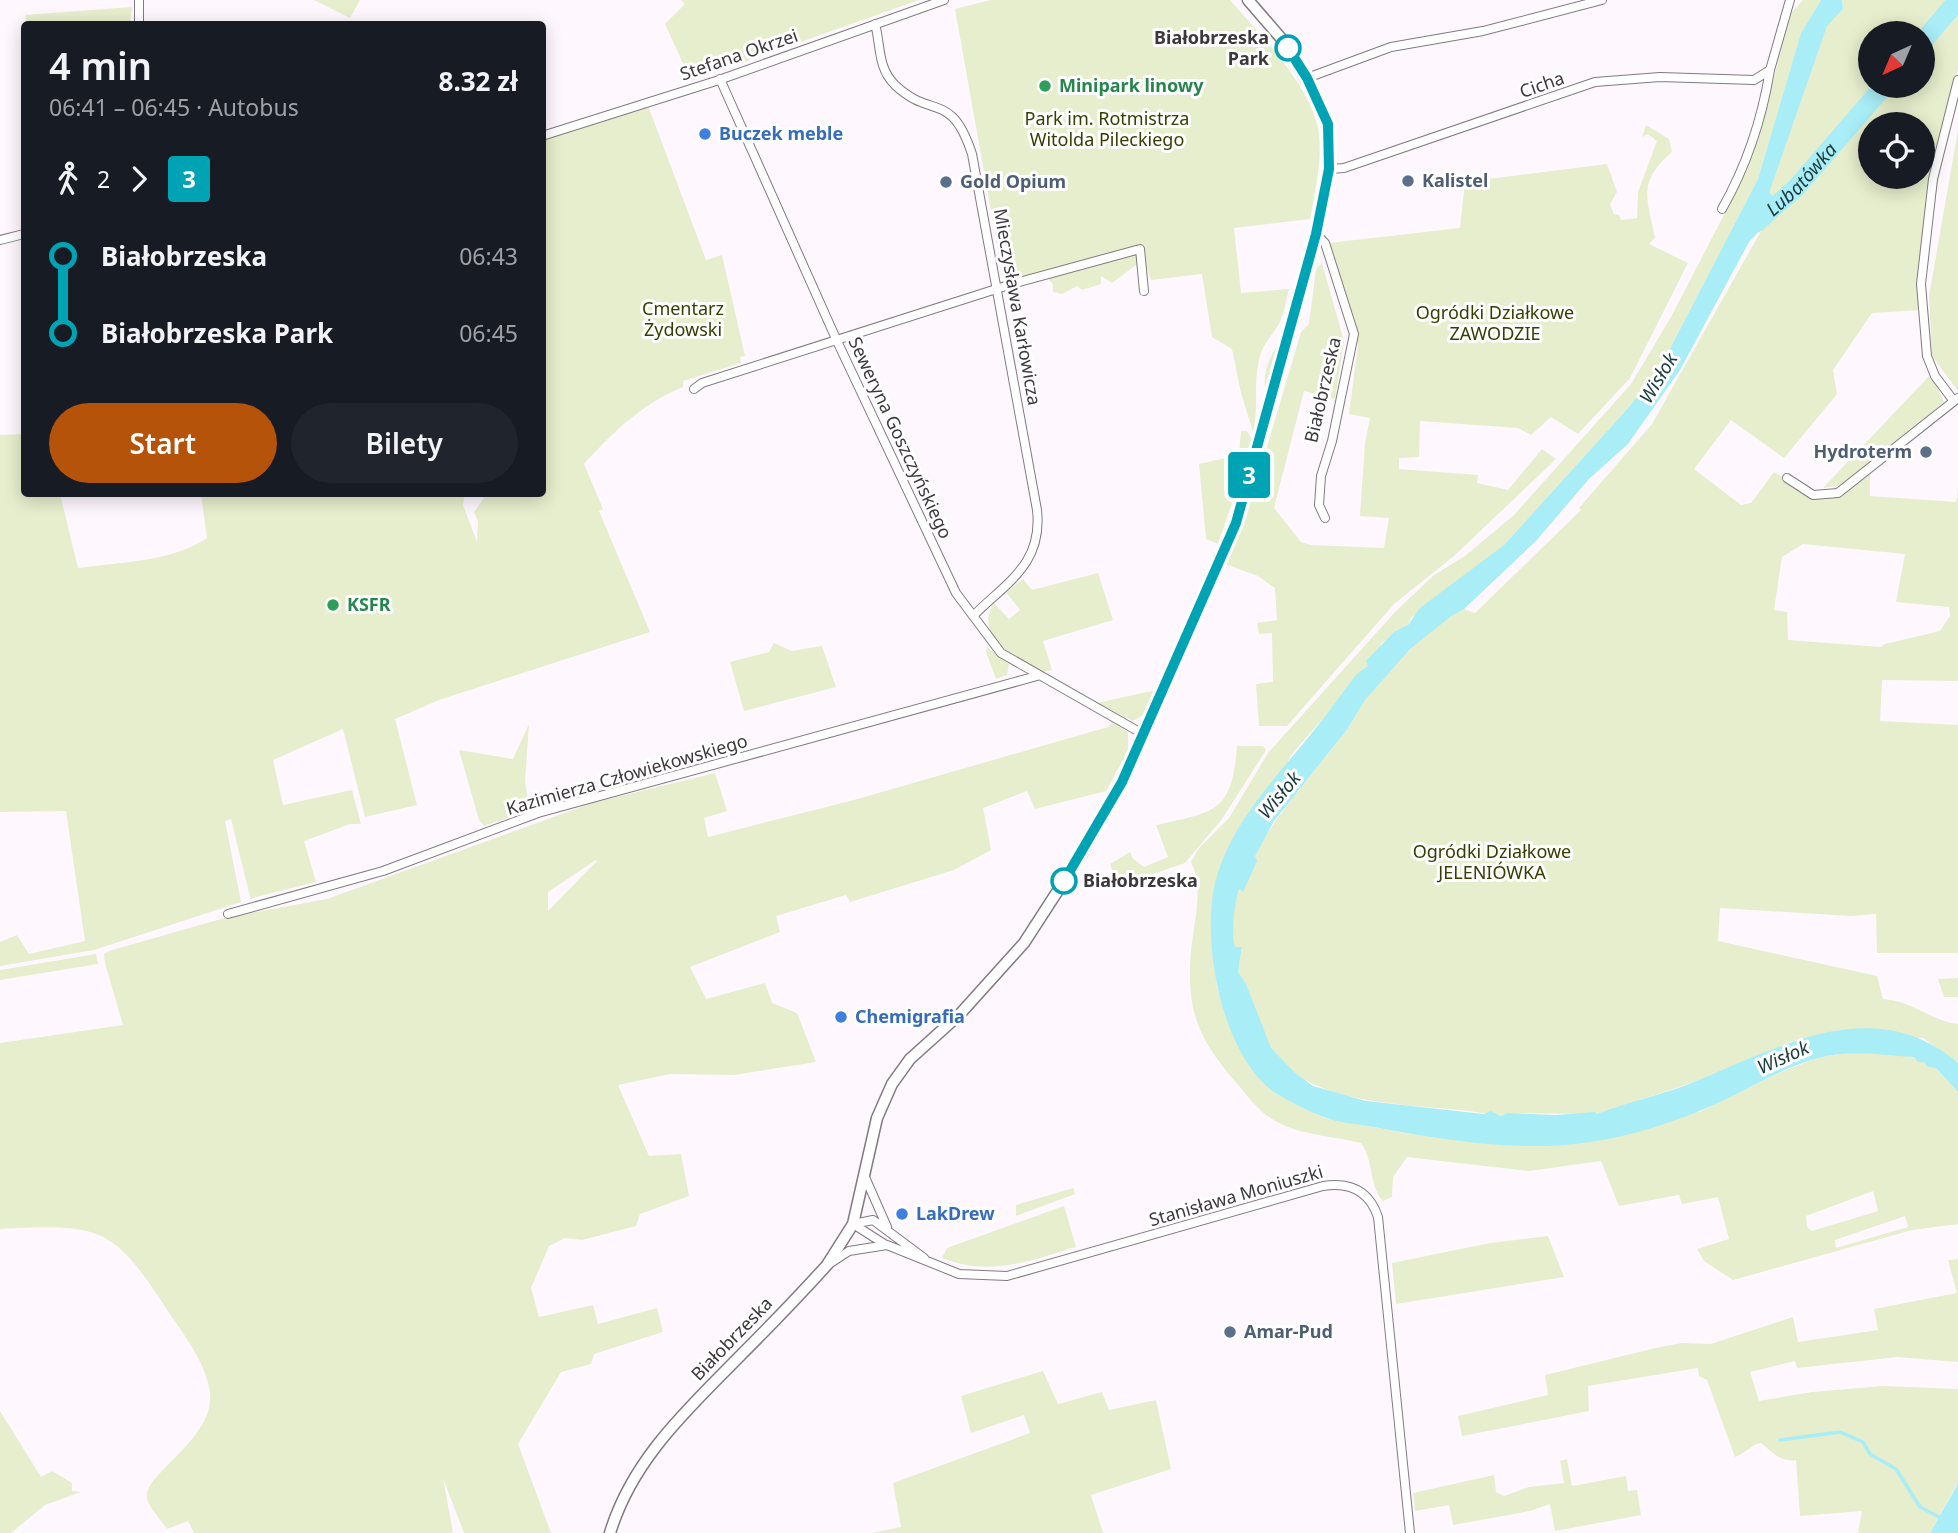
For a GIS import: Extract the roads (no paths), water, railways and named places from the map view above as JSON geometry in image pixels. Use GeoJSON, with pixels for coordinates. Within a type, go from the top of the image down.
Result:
{"type":"FeatureCollection","features":[{"type":"Feature","properties":{"kind":"street"},"geometry":{"type":"LineString","coordinates":[[139,0],[139,21]]}},
{"type":"Feature","properties":{"kind":"street","name":"Stefana Okrzei"},"geometry":{"type":"LineString","coordinates":[[546,135],[720,79],[944,0]]}},
{"type":"Feature","properties":{"kind":"street","name":"Białobrzeska"},"geometry":{"type":"LineString","coordinates":[[610,1533],[624,1494],[643,1460],[827,1265],[853,1224],[877,1118],[892,1084],[911,1059],[967,1006],[1024,943],[1122,782],[1236,523],[1316,234],[1329,169],[1328,124],[1307,78],[1286,44],[1248,0]]}},
{"type":"Feature","properties":{"kind":"street"},"geometry":{"type":"LineString","coordinates":[[1307,78],[1391,47],[1483,32],[1602,0]]}},
{"type":"Feature","properties":{"kind":"street"},"geometry":{"type":"LineString","coordinates":[[1722,209],[1737,181],[1763,111],[1770,70],[1790,0]]}},
{"type":"Feature","properties":{"kind":"street","name":"Mieczysława Karłowicza"},"geometry":{"type":"LineString","coordinates":[[875,24],[880,60],[894,84],[921,101],[950,112],[963,127],[972,154],[999,289],[1039,531],[1031,557],[1021,571],[973,616]]}},
{"type":"Feature","properties":{"kind":"street","name":"Cicha"},"geometry":{"type":"LineString","coordinates":[[1329,169],[1343,168],[1595,82],[1660,77],[1754,80],[1770,70]]}},
{"type":"Feature","properties":{"kind":"street","name":"Seweryna Goszczyńskiego"},"geometry":{"type":"LineString","coordinates":[[720,79],[837,341],[956,593],[1001,653],[1037,676],[1143,734]]}},
{"type":"Feature","properties":{"kind":"street"},"geometry":{"type":"LineString","coordinates":[[1787,478],[1813,495],[1838,493],[1955,399],[1935,376],[1927,356],[1921,284],[1933,179],[1958,80]]}},
{"type":"Feature","properties":{"kind":"street","name":"Białobrzeska"},"geometry":{"type":"LineString","coordinates":[[1316,234],[1325,243],[1354,334],[1332,441],[1321,476],[1320,505],[1325,518]]}},
{"type":"Feature","properties":{"kind":"street"},"geometry":{"type":"LineString","coordinates":[[0,240],[21,235]]}},
{"type":"Feature","properties":{"kind":"street"},"geometry":{"type":"LineString","coordinates":[[694,389],[702,383],[999,289],[1140,249],[1144,291]]}},
{"type":"Feature","properties":{"kind":"street","name":"Kazimierza Człowiekowskiego"},"geometry":{"type":"LineString","coordinates":[[228,914],[383,871],[549,810],[1037,676]]}},
{"type":"Feature","properties":{"kind":"street"},"geometry":{"type":"LineString","coordinates":[[865,1177],[888,1230]]}},
{"type":"Feature","properties":{"kind":"street","name":"Stanisława Moniuszki"},"geometry":{"type":"LineString","coordinates":[[853,1224],[887,1245],[959,1274],[1007,1276],[1323,1186],[1335,1184],[1358,1189],[1367,1196],[1378,1217],[1410,1533]]}},
{"type":"Feature","properties":{"kind":"street"},"geometry":{"type":"LineString","coordinates":[[853,1224],[873,1220],[926,1261]]}},
{"type":"Feature","properties":{"kind":"street"},"geometry":{"type":"LineString","coordinates":[[827,1265],[849,1251],[887,1245]]}},
{"type":"Feature","properties":{"kind":"water","name":"Wisłok"},"geometry":{"type":"Polygon","coordinates":[[[1821,0],[1842,0],[1843,9],[1827,26],[1769,193],[1778,200],[1764,226],[1749,242],[1680,370],[1628,444],[1589,479],[1536,541],[1464,609],[1410,649],[1365,700],[1346,731],[1274,821],[1255,856],[1257,861],[1243,892],[1239,889],[1234,918],[1235,947],[1242,947],[1238,972],[1246,984],[1271,1048],[1294,1072],[1313,1086],[1366,1101],[1484,1114],[1491,1111],[1500,1116],[1508,1113],[1597,1114],[1686,1085],[1796,1041],[1829,1032],[1862,1028],[1895,1031],[1927,1042],[1958,1063],[1958,1092],[1936,1068],[1918,1062],[1914,1057],[1866,1053],[1830,1055],[1787,1069],[1712,1106],[1668,1123],[1606,1139],[1550,1146],[1500,1145],[1449,1139],[1342,1122],[1306,1109],[1277,1094],[1258,1078],[1230,1029],[1221,1000],[1214,970],[1211,912],[1214,888],[1231,842],[1257,800],[1357,674],[1368,666],[1366,661],[1394,632],[1408,625],[1420,608],[1504,545],[1629,407],[1663,362],[1758,179],[1801,33],[1821,0]]]}},
{"type":"Feature","properties":{"kind":"water"},"geometry":{"type":"Polygon","coordinates":[[[1958,1482],[1958,1533],[1930,1533],[1956,1487],[1958,1482]]]}},
{"type":"Feature","properties":{"kind":"waterway","name":"Lubatówka"},"geometry":{"type":"LineString","coordinates":[[1936,26],[1958,0]]}},
{"type":"Feature","properties":{"kind":"waterway","name":"Lubatówka"},"geometry":{"type":"LineString","coordinates":[[1756,223],[1796,188],[1874,98]]}},
{"type":"Feature","properties":{"kind":"waterway"},"geometry":{"type":"LineString","coordinates":[[1780,1440],[1840,1432],[1863,1442],[1870,1454],[1896,1469],[1920,1507],[1943,1519]]}},
{"type":"Feature","properties":{"kind":"place","name":"Białobrzeska Park"},"geometry":{"type":"Point","coordinates":[1288,48]}},
{"type":"Feature","properties":{"kind":"place","name":"Minipark linowy"},"geometry":{"type":"Point","coordinates":[1045,86]}},
{"type":"Feature","properties":{"kind":"place","name":"Buczek meble"},"geometry":{"type":"Point","coordinates":[705,134]}},
{"type":"Feature","properties":{"kind":"place","name":"Kalistel"},"geometry":{"type":"Point","coordinates":[1408,181]}},
{"type":"Feature","properties":{"kind":"place","name":"Gold Opium"},"geometry":{"type":"Point","coordinates":[946,182]}},
{"type":"Feature","properties":{"kind":"place","name":"Hydroterm"},"geometry":{"type":"Point","coordinates":[1926,452]}},
{"type":"Feature","properties":{"kind":"place","name":"KSFR"},"geometry":{"type":"Point","coordinates":[333,605]}},
{"type":"Feature","properties":{"kind":"place","name":"Białobrzeska"},"geometry":{"type":"Point","coordinates":[1064,881]}},
{"type":"Feature","properties":{"kind":"place","name":"Chemigrafia"},"geometry":{"type":"Point","coordinates":[841,1017]}},
{"type":"Feature","properties":{"kind":"place","name":"LakDrew"},"geometry":{"type":"Point","coordinates":[902,1214]}},
{"type":"Feature","properties":{"kind":"place","name":"Amar-Pud"},"geometry":{"type":"Point","coordinates":[1230,1332]}},
{"type":"Feature","properties":{"kind":"park label","name":"Park im. Rotmistrza Witolda Pileckiego"},"geometry":{"type":"Point","coordinates":[1107,129]}},
{"type":"Feature","properties":{"kind":"park label","name":"Cmentarz Żydowski"},"geometry":{"type":"Point","coordinates":[683,319]}},
{"type":"Feature","properties":{"kind":"park label","name":"Ogródki Działkowe ZAWODZIE"},"geometry":{"type":"Point","coordinates":[1495,323]}},
{"type":"Feature","properties":{"kind":"park label","name":"Ogródki Działkowe JELENIÓWKA"},"geometry":{"type":"Point","coordinates":[1492,862]}}]}
